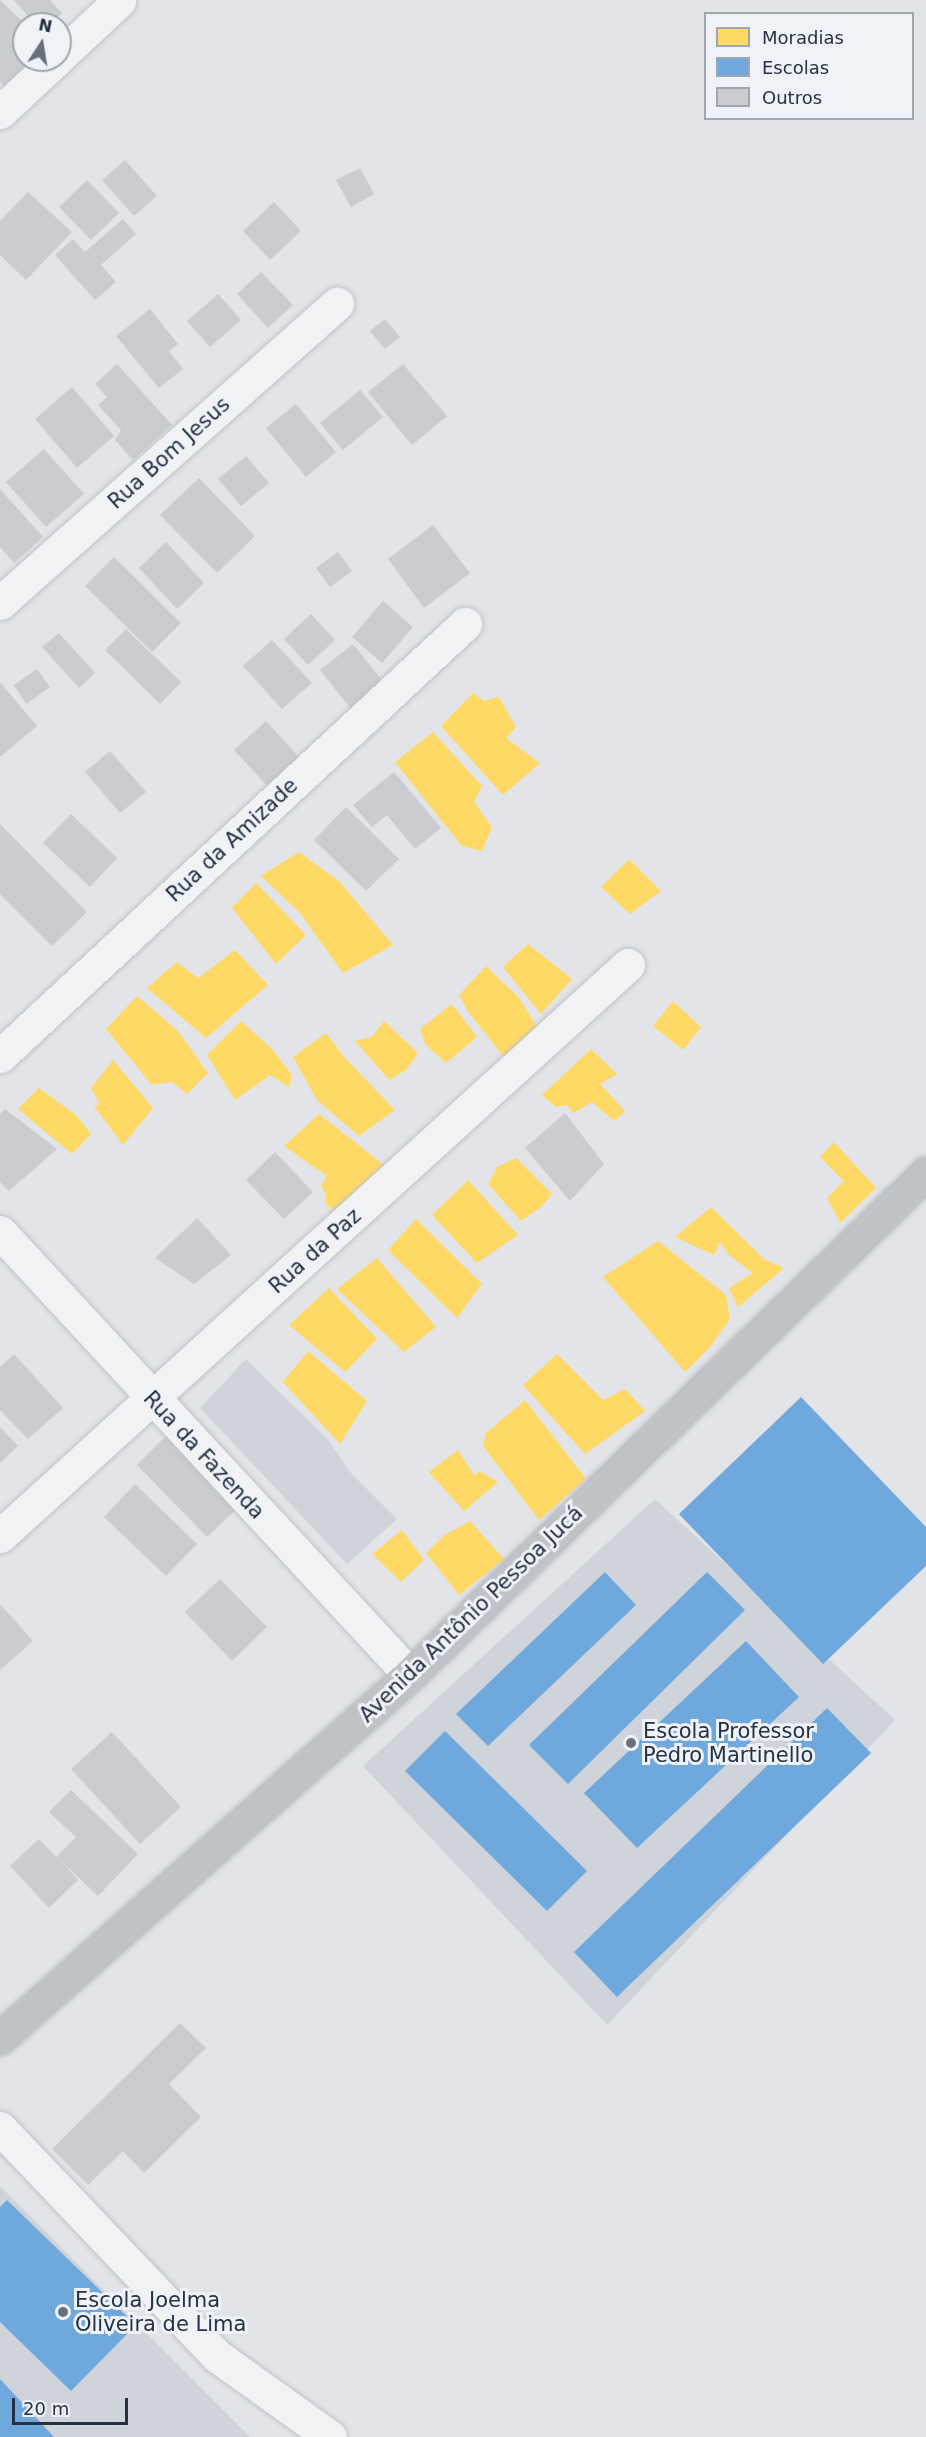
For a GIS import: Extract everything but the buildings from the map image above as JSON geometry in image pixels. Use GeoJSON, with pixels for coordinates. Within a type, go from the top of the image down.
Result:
{"type":"FeatureCollection","features":[{"type":"Feature","properties":{"kind":"street"},"geometry":{"type":"LineString","coordinates":[[72,45],[119,1]]}},
{"type":"Feature","properties":{"kind":"street"},"geometry":{"type":"LineString","coordinates":[[0,112],[43,72]]}},
{"type":"Feature","properties":{"kind":"street","name":"Rua Bom Jesus"},"geometry":{"type":"LineString","coordinates":[[0,603],[337,304]]}},
{"type":"Feature","properties":{"kind":"street","name":"Rua da Amizade"},"geometry":{"type":"LineString","coordinates":[[0,1056],[465,624]]}},
{"type":"Feature","properties":{"kind":"street","name":"Rua da Paz"},"geometry":{"type":"LineString","coordinates":[[0,1536],[628,965]]}},
{"type":"Feature","properties":{"kind":"street","name":"Avenida Antônio Pessoa Jucá"},"geometry":{"type":"LineString","coordinates":[[0,2038],[410,1675],[926,1173]]}},
{"type":"Feature","properties":{"kind":"street","name":"Rua da Fazenda"},"geometry":{"type":"LineString","coordinates":[[0,1232],[152,1400],[410,1675]]}},
{"type":"Feature","properties":{"kind":"street"},"geometry":{"type":"LineString","coordinates":[[0,2128],[217,2356],[330,2437]]}},
{"type":"Feature","properties":{"kind":"shaded area"},"geometry":{"type":"Polygon","coordinates":[[[246,1359],[328,1440],[350,1472],[397,1519],[347,1564],[200,1408],[246,1359]]]}},
{"type":"Feature","properties":{"kind":"shaded area","name":"Escola Professor Pedro Martinello"},"geometry":{"type":"Polygon","coordinates":[[[655,1499],[895,1720],[607,2025],[363,1766],[655,1499]]]}},
{"type":"Feature","properties":{"kind":"shaded area","name":"Escola Joelma Oliveira de Lima"},"geometry":{"type":"Polygon","coordinates":[[[0,2186],[250,2437],[0,2437],[0,2186]]]}},
{"type":"Feature","properties":{"kind":"place","name":"Escola Professor Pedro Martinello"},"geometry":{"type":"Point","coordinates":[631,1743]}},
{"type":"Feature","properties":{"kind":"place","name":"Escola Joelma Oliveira de Lima"},"geometry":{"type":"Point","coordinates":[63,2312]}}]}
